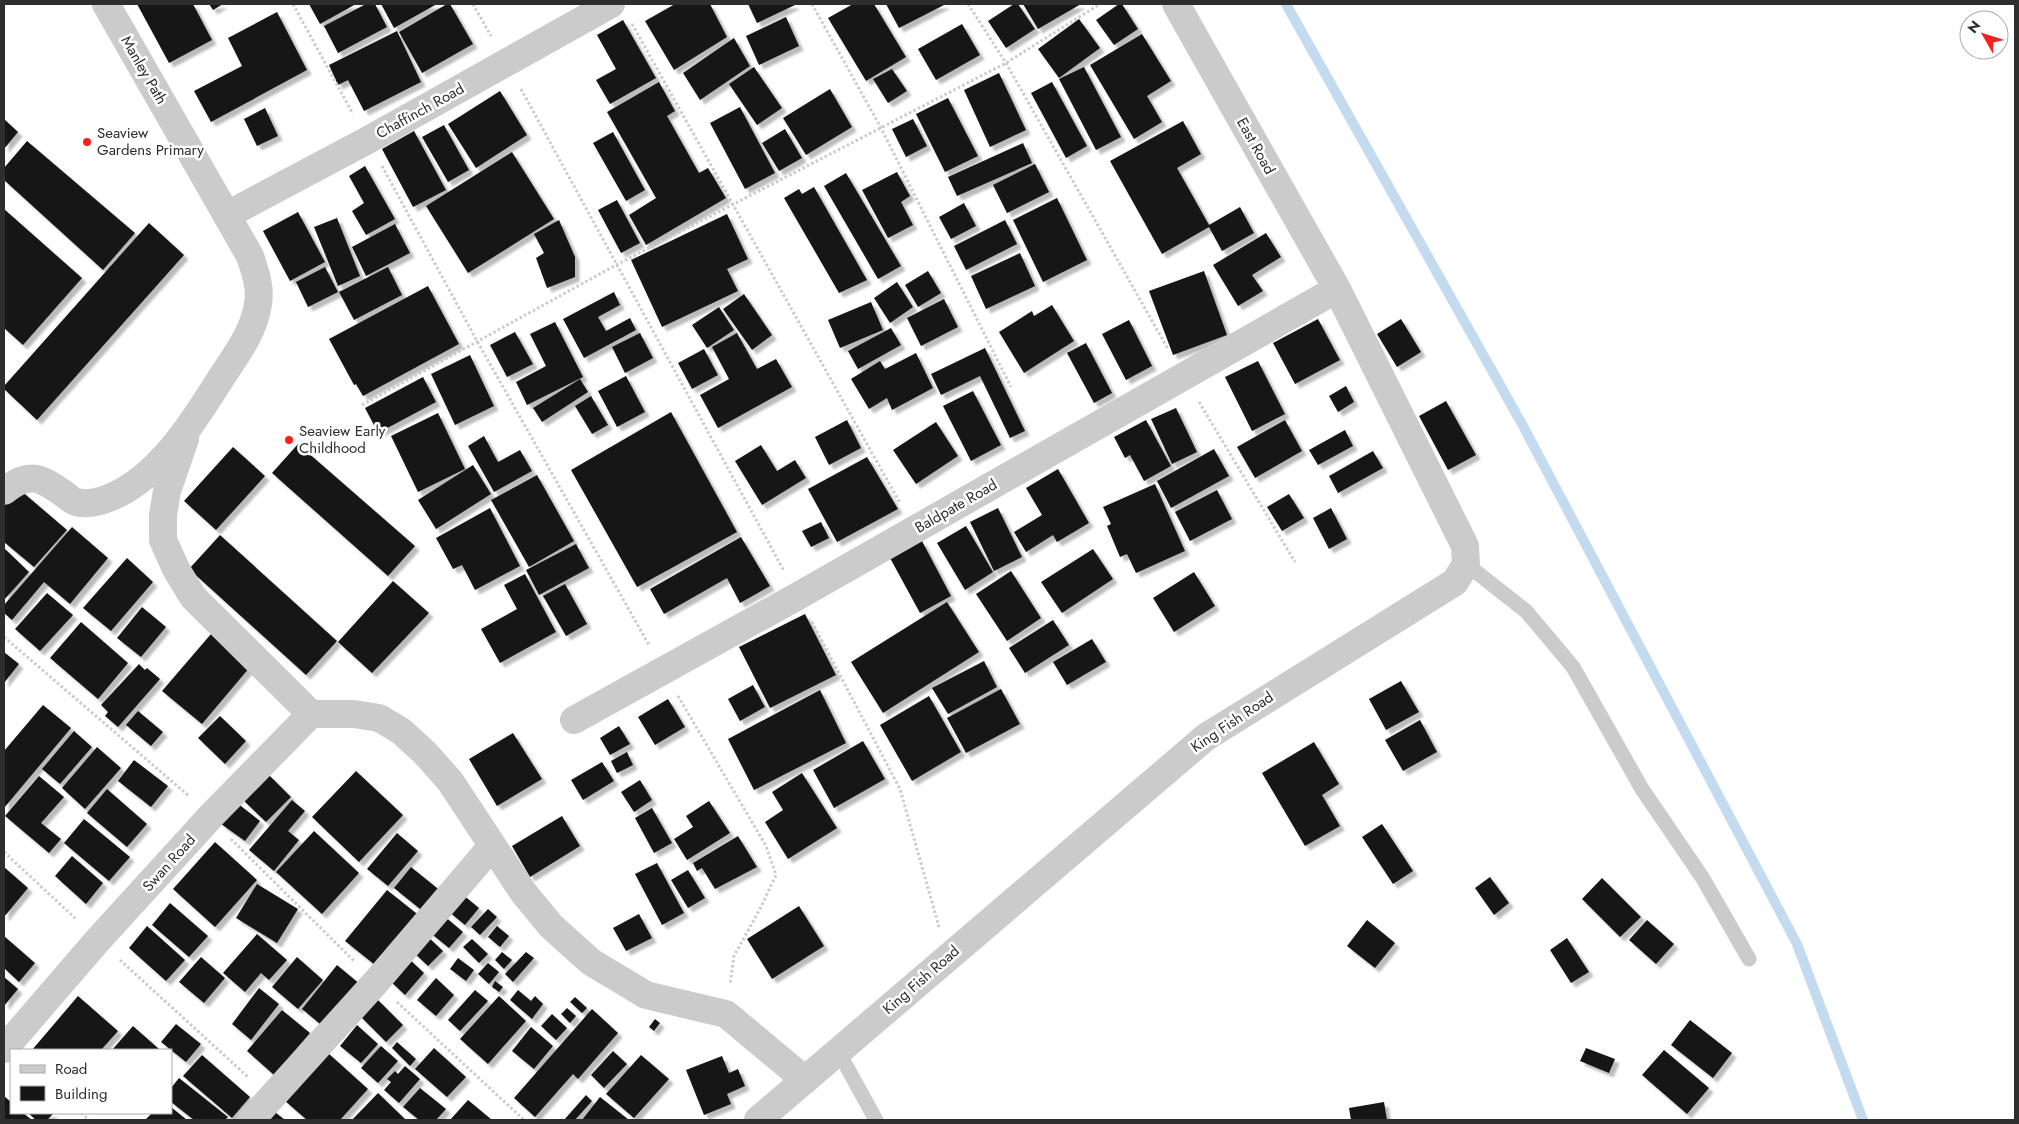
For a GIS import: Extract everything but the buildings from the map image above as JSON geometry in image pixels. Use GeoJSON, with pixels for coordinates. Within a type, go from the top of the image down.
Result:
{"type":"FeatureCollection","features":[{"type":"Feature","properties":{"kind":"street","name":"Manley Path"},"geometry":{"type":"LineString","coordinates":[[106,4],[250,256],[256,276],[258,303],[248,336],[188,431]]}},
{"type":"Feature","properties":{"kind":"street","name":"East Road"},"geometry":{"type":"LineString","coordinates":[[1176,4],[1337,289]]}},
{"type":"Feature","properties":{"kind":"street","name":"Chaffinch Road"},"geometry":{"type":"LineString","coordinates":[[227,215],[368,140],[506,62],[621,12]]}},
{"type":"Feature","properties":{"kind":"street","name":"Baldpate Road"},"geometry":{"type":"LineString","coordinates":[[574,720],[915,530],[1337,289]]}},
{"type":"Feature","properties":{"kind":"street"},"geometry":{"type":"LineString","coordinates":[[1337,289],[1465,546],[1466,564]]}},
{"type":"Feature","properties":{"kind":"street"},"geometry":{"type":"LineString","coordinates":[[4,491],[11,485],[30,477],[44,480],[76,502],[90,504],[108,499],[125,491],[154,468],[188,431]]}},
{"type":"Feature","properties":{"kind":"street"},"geometry":{"type":"LineString","coordinates":[[188,431],[167,491],[163,515],[163,540],[176,569],[193,597],[311,714],[354,714],[379,718],[401,732],[426,752],[450,781],[523,892],[551,926],[591,962],[646,995],[726,1014],[805,1080]]}},
{"type":"Feature","properties":{"kind":"street","name":"King Fish Road"},"geometry":{"type":"LineString","coordinates":[[758,1120],[1206,736],[1455,582],[1466,564]]}},
{"type":"Feature","properties":{"kind":"street","name":"Swan Road"},"geometry":{"type":"LineString","coordinates":[[4,1049],[98,940],[212,815],[311,714]]}},
{"type":"Feature","properties":{"kind":"street"},"geometry":{"type":"LineString","coordinates":[[251,1120],[376,982],[492,846]]}},
{"type":"Feature","properties":{"kind":"lane"},"geometry":{"type":"LineString","coordinates":[[1466,564],[1526,611],[1573,667],[1642,789],[1702,877],[1749,960]]}},
{"type":"Feature","properties":{"kind":"lane"},"geometry":{"type":"LineString","coordinates":[[838,1051],[876,1120]]}},
{"type":"Feature","properties":{"kind":"path"},"geometry":{"type":"LineString","coordinates":[[293,4],[477,341],[663,670],[766,846],[776,875],[734,956],[726,1014]]}},
{"type":"Feature","properties":{"kind":"path"},"geometry":{"type":"LineString","coordinates":[[472,4],[618,264],[900,789],[947,958]]}},
{"type":"Feature","properties":{"kind":"path"},"geometry":{"type":"LineString","coordinates":[[812,4],[880,128],[1011,387]]}},
{"type":"Feature","properties":{"kind":"path"},"geometry":{"type":"LineString","coordinates":[[968,4],[1006,63],[1183,376],[1294,562]]}},
{"type":"Feature","properties":{"kind":"path"},"geometry":{"type":"LineString","coordinates":[[362,405],[618,264],[1006,63],[1100,4]]}},
{"type":"Feature","properties":{"kind":"path"},"geometry":{"type":"LineString","coordinates":[[621,12],[734,203],[915,530]]}},
{"type":"Feature","properties":{"kind":"path"},"geometry":{"type":"LineString","coordinates":[[4,637],[212,815],[213,822],[376,982],[524,1120]]}},
{"type":"Feature","properties":{"kind":"path"},"geometry":{"type":"LineString","coordinates":[[4,852],[272,1099]]}},
{"type":"Feature","properties":{"kind":"waterway"},"geometry":{"type":"LineString","coordinates":[[1286,4],[1522,424],[1797,944],[1863,1120]]}},
{"type":"Feature","properties":{"kind":"place","name":"Seaview Gardens Primary"},"geometry":{"type":"Point","coordinates":[87,142]}},
{"type":"Feature","properties":{"kind":"place","name":"Seaview Early Childhood"},"geometry":{"type":"Point","coordinates":[289,440]}}]}
